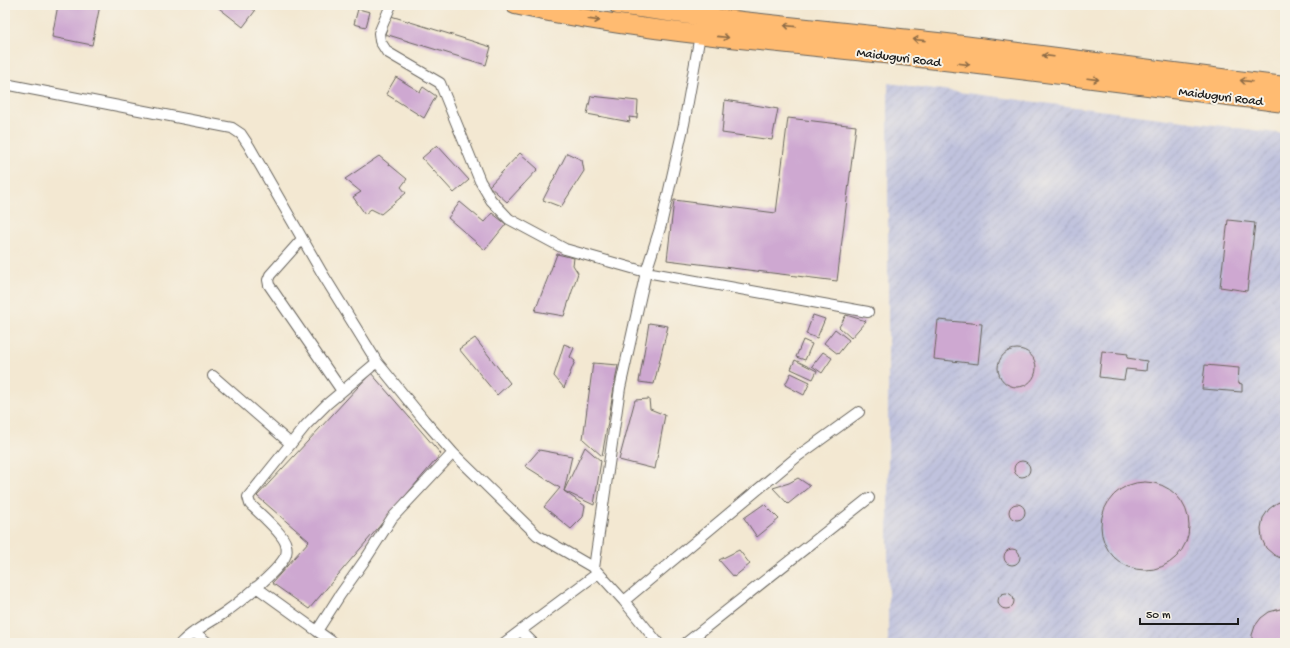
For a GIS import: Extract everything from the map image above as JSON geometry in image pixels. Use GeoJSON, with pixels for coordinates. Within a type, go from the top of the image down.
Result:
{"type":"FeatureCollection","features":[{"type":"Feature","properties":{"kind":"highway","name":"Maiduguri Road"},"geometry":{"type":"LineString","coordinates":[[514,5],[557,14],[700,35],[1220,87],[1285,86]]}},
{"type":"Feature","properties":{"kind":"highway","name":"Maiduguri Road"},"geometry":{"type":"LineString","coordinates":[[618,5],[706,11],[947,43],[1220,87],[1285,103]]}},
{"type":"Feature","properties":{"kind":"street"},"geometry":{"type":"LineString","coordinates":[[391,5],[379,33],[380,41],[387,52],[440,82],[480,181],[491,200],[509,218],[565,249],[646,272],[868,312]]}},
{"type":"Feature","properties":{"kind":"street"},"geometry":{"type":"LineString","coordinates":[[504,643],[596,570],[620,388],[646,272],[661,225],[684,124],[700,35],[706,11]]}},
{"type":"Feature","properties":{"kind":"street"},"geometry":{"type":"LineString","coordinates":[[5,84],[232,128],[241,134],[322,273],[377,362],[424,420],[453,453],[537,536],[596,570],[624,601],[658,643]]}},
{"type":"Feature","properties":{"kind":"street"},"geometry":{"type":"LineString","coordinates":[[302,239],[270,275],[268,280],[269,286],[342,391]]}},
{"type":"Feature","properties":{"kind":"street"},"geometry":{"type":"LineString","coordinates":[[181,643],[194,632],[224,613],[256,587],[286,556],[287,546],[284,538],[250,504],[248,496],[306,426],[327,404],[377,362]]}},
{"type":"Feature","properties":{"kind":"street"},"geometry":{"type":"LineString","coordinates":[[213,376],[291,444]]}},
{"type":"Feature","properties":{"kind":"street"},"geometry":{"type":"LineString","coordinates":[[624,601],[792,461],[858,412]]}},
{"type":"Feature","properties":{"kind":"street"},"geometry":{"type":"LineString","coordinates":[[317,631],[392,518],[453,453]]}},
{"type":"Feature","properties":{"kind":"street"},"geometry":{"type":"LineString","coordinates":[[686,643],[869,498]]}},
{"type":"Feature","properties":{"kind":"street"},"geometry":{"type":"LineString","coordinates":[[256,587],[334,643]]}},
{"type":"Feature","properties":{"kind":"street"},"geometry":{"type":"LineString","coordinates":[[521,631],[533,643]]}},
{"type":"Feature","properties":{"kind":"street"},"geometry":{"type":"LineString","coordinates":[[194,632],[208,643]]}},
{"type":"Feature","properties":{"kind":"shaded area"},"geometry":{"type":"Polygon","coordinates":[[[888,83],[1285,134],[1285,643],[888,643],[888,83]]]}},
{"type":"Feature","properties":{"kind":"building"},"geometry":{"type":"Polygon","coordinates":[[[58,5],[100,5],[92,45],[52,37],[58,5]]]}},
{"type":"Feature","properties":{"kind":"building"},"geometry":{"type":"Polygon","coordinates":[[[215,5],[251,5],[250,7],[255,11],[243,27],[215,5]]]}},
{"type":"Feature","properties":{"kind":"building"},"geometry":{"type":"Polygon","coordinates":[[[358,9],[370,12],[366,27],[354,24],[358,9]]]}},
{"type":"Feature","properties":{"kind":"building"},"geometry":{"type":"Polygon","coordinates":[[[391,16],[491,47],[486,65],[385,34],[391,16]]]}},
{"type":"Feature","properties":{"kind":"building"},"geometry":{"type":"Polygon","coordinates":[[[396,77],[420,92],[423,87],[436,96],[424,118],[386,94],[396,77]]]}},
{"type":"Feature","properties":{"kind":"building"},"geometry":{"type":"Polygon","coordinates":[[[591,96],[638,101],[637,118],[629,117],[630,122],[587,114],[591,96]]]}},
{"type":"Feature","properties":{"kind":"building"},"geometry":{"type":"Polygon","coordinates":[[[725,100],[778,109],[772,140],[722,133],[725,100]]]}},
{"type":"Feature","properties":{"kind":"building"},"geometry":{"type":"Polygon","coordinates":[[[788,118],[856,126],[837,281],[667,260],[674,200],[776,213],[788,118]]]}},
{"type":"Feature","properties":{"kind":"building"},"geometry":{"type":"Polygon","coordinates":[[[437,145],[469,180],[454,193],[422,158],[437,145]]]}},
{"type":"Feature","properties":{"kind":"building"},"geometry":{"type":"Polygon","coordinates":[[[520,153],[538,169],[507,202],[489,186],[520,153]]]}},
{"type":"Feature","properties":{"kind":"building"},"geometry":{"type":"Polygon","coordinates":[[[567,153],[582,160],[584,171],[561,207],[543,200],[567,153]]]}},
{"type":"Feature","properties":{"kind":"building"},"geometry":{"type":"Polygon","coordinates":[[[379,156],[407,179],[401,187],[406,193],[381,214],[371,209],[365,214],[353,197],[361,192],[345,179],[379,156]]]}},
{"type":"Feature","properties":{"kind":"building"},"geometry":{"type":"Polygon","coordinates":[[[460,202],[484,222],[492,213],[506,224],[485,250],[448,218],[460,202]]]}},
{"type":"Feature","properties":{"kind":"building"},"geometry":{"type":"Polygon","coordinates":[[[1228,220],[1255,223],[1247,291],[1220,287],[1228,220]]]}},
{"type":"Feature","properties":{"kind":"building"},"geometry":{"type":"Polygon","coordinates":[[[557,254],[574,258],[573,265],[578,273],[564,316],[535,311],[557,254]]]}},
{"type":"Feature","properties":{"kind":"building"},"geometry":{"type":"Polygon","coordinates":[[[813,315],[825,319],[817,338],[806,334],[813,315]]]}},
{"type":"Feature","properties":{"kind":"building"},"geometry":{"type":"Polygon","coordinates":[[[846,315],[866,321],[851,338],[839,327],[846,315]]]}},
{"type":"Feature","properties":{"kind":"building"},"geometry":{"type":"Polygon","coordinates":[[[938,320],[982,324],[978,364],[934,359],[938,320]]]}},
{"type":"Feature","properties":{"kind":"building"},"geometry":{"type":"Polygon","coordinates":[[[649,323],[668,326],[654,384],[639,382],[649,323]]]}},
{"type":"Feature","properties":{"kind":"building"},"geometry":{"type":"Polygon","coordinates":[[[835,329],[849,340],[838,354],[824,343],[835,329]]]}},
{"type":"Feature","properties":{"kind":"building"},"geometry":{"type":"Polygon","coordinates":[[[475,338],[510,383],[497,395],[459,349],[475,338]]]}},
{"type":"Feature","properties":{"kind":"building"},"geometry":{"type":"Polygon","coordinates":[[[803,340],[812,344],[805,360],[796,357],[803,340]]]}},
{"type":"Feature","properties":{"kind":"building"},"geometry":{"type":"Polygon","coordinates":[[[564,344],[574,348],[570,357],[575,361],[564,388],[554,376],[564,344]]]}},
{"type":"Feature","properties":{"kind":"building"},"geometry":{"type":"Polygon","coordinates":[[[1017,349],[1027,352],[1033,358],[1036,368],[1033,378],[1027,384],[1017,387],[1007,384],[1001,378],[998,368],[1001,358],[1007,352],[1017,349]]]}},
{"type":"Feature","properties":{"kind":"building"},"geometry":{"type":"Polygon","coordinates":[[[1102,351],[1128,354],[1127,358],[1147,361],[1146,371],[1126,369],[1124,380],[1099,377],[1102,351]]]}},
{"type":"Feature","properties":{"kind":"building"},"geometry":{"type":"Polygon","coordinates":[[[823,352],[832,358],[822,373],[812,366],[823,352]]]}},
{"type":"Feature","properties":{"kind":"building"},"geometry":{"type":"Polygon","coordinates":[[[795,360],[817,371],[813,379],[791,369],[795,360]]]}},
{"type":"Feature","properties":{"kind":"building"},"geometry":{"type":"Polygon","coordinates":[[[593,363],[618,365],[602,456],[583,439],[593,363]]]}},
{"type":"Feature","properties":{"kind":"building"},"geometry":{"type":"Polygon","coordinates":[[[1205,365],[1239,368],[1238,383],[1242,384],[1242,392],[1202,389],[1205,365]]]}},
{"type":"Feature","properties":{"kind":"building"},"geometry":{"type":"Polygon","coordinates":[[[371,373],[441,454],[309,609],[272,583],[309,541],[257,496],[371,373]]]}},
{"type":"Feature","properties":{"kind":"building"},"geometry":{"type":"Polygon","coordinates":[[[791,373],[810,382],[804,395],[785,385],[791,373]]]}},
{"type":"Feature","properties":{"kind":"building"},"geometry":{"type":"Polygon","coordinates":[[[649,399],[650,409],[665,415],[655,469],[619,460],[635,400],[649,399]]]}},
{"type":"Feature","properties":{"kind":"building"},"geometry":{"type":"Polygon","coordinates":[[[585,447],[601,461],[594,505],[564,491],[585,447]]]}},
{"type":"Feature","properties":{"kind":"building"},"geometry":{"type":"Polygon","coordinates":[[[539,450],[572,456],[564,491],[585,506],[583,517],[571,529],[544,507],[560,488],[525,466],[539,450]]]}},
{"type":"Feature","properties":{"kind":"building"},"geometry":{"type":"Polygon","coordinates":[[[1019,461],[1025,461],[1030,466],[1028,475],[1025,477],[1019,477],[1014,472],[1014,466],[1019,461]]]}},
{"type":"Feature","properties":{"kind":"building"},"geometry":{"type":"Polygon","coordinates":[[[798,478],[810,486],[788,504],[773,488],[789,483],[798,478]]]}},
{"type":"Feature","properties":{"kind":"building"},"geometry":{"type":"Polygon","coordinates":[[[1145,482],[1162,486],[1176,495],[1185,509],[1189,526],[1185,543],[1176,557],[1162,566],[1145,570],[1128,566],[1114,557],[1105,543],[1101,526],[1105,509],[1114,495],[1128,486],[1145,482]]]}},
{"type":"Feature","properties":{"kind":"building"},"geometry":{"type":"Polygon","coordinates":[[[1285,500],[1285,560],[1274,555],[1266,548],[1262,539],[1261,528],[1263,518],[1269,509],[1277,503],[1285,500]]]}},
{"type":"Feature","properties":{"kind":"building"},"geometry":{"type":"Polygon","coordinates":[[[764,504],[779,519],[757,537],[744,518],[764,504]]]}},
{"type":"Feature","properties":{"kind":"building"},"geometry":{"type":"Polygon","coordinates":[[[1017,504],[1023,506],[1025,512],[1023,518],[1017,520],[1011,518],[1009,512],[1011,506],[1017,504]]]}},
{"type":"Feature","properties":{"kind":"building"},"geometry":{"type":"Polygon","coordinates":[[[1012,549],[1019,554],[1020,557],[1015,564],[1012,565],[1005,560],[1004,557],[1009,550],[1012,549]]]}},
{"type":"Feature","properties":{"kind":"building"},"geometry":{"type":"Polygon","coordinates":[[[739,550],[750,564],[734,577],[719,560],[739,550]]]}},
{"type":"Feature","properties":{"kind":"building"},"geometry":{"type":"Polygon","coordinates":[[[1006,593],[1012,595],[1014,601],[1012,607],[1006,609],[1000,607],[998,601],[1000,595],[1006,593]]]}},
{"type":"Feature","properties":{"kind":"building"},"geometry":{"type":"Polygon","coordinates":[[[1280,609],[1285,610],[1285,643],[1252,643],[1252,635],[1255,626],[1261,618],[1269,612],[1280,609]]]}}]}
